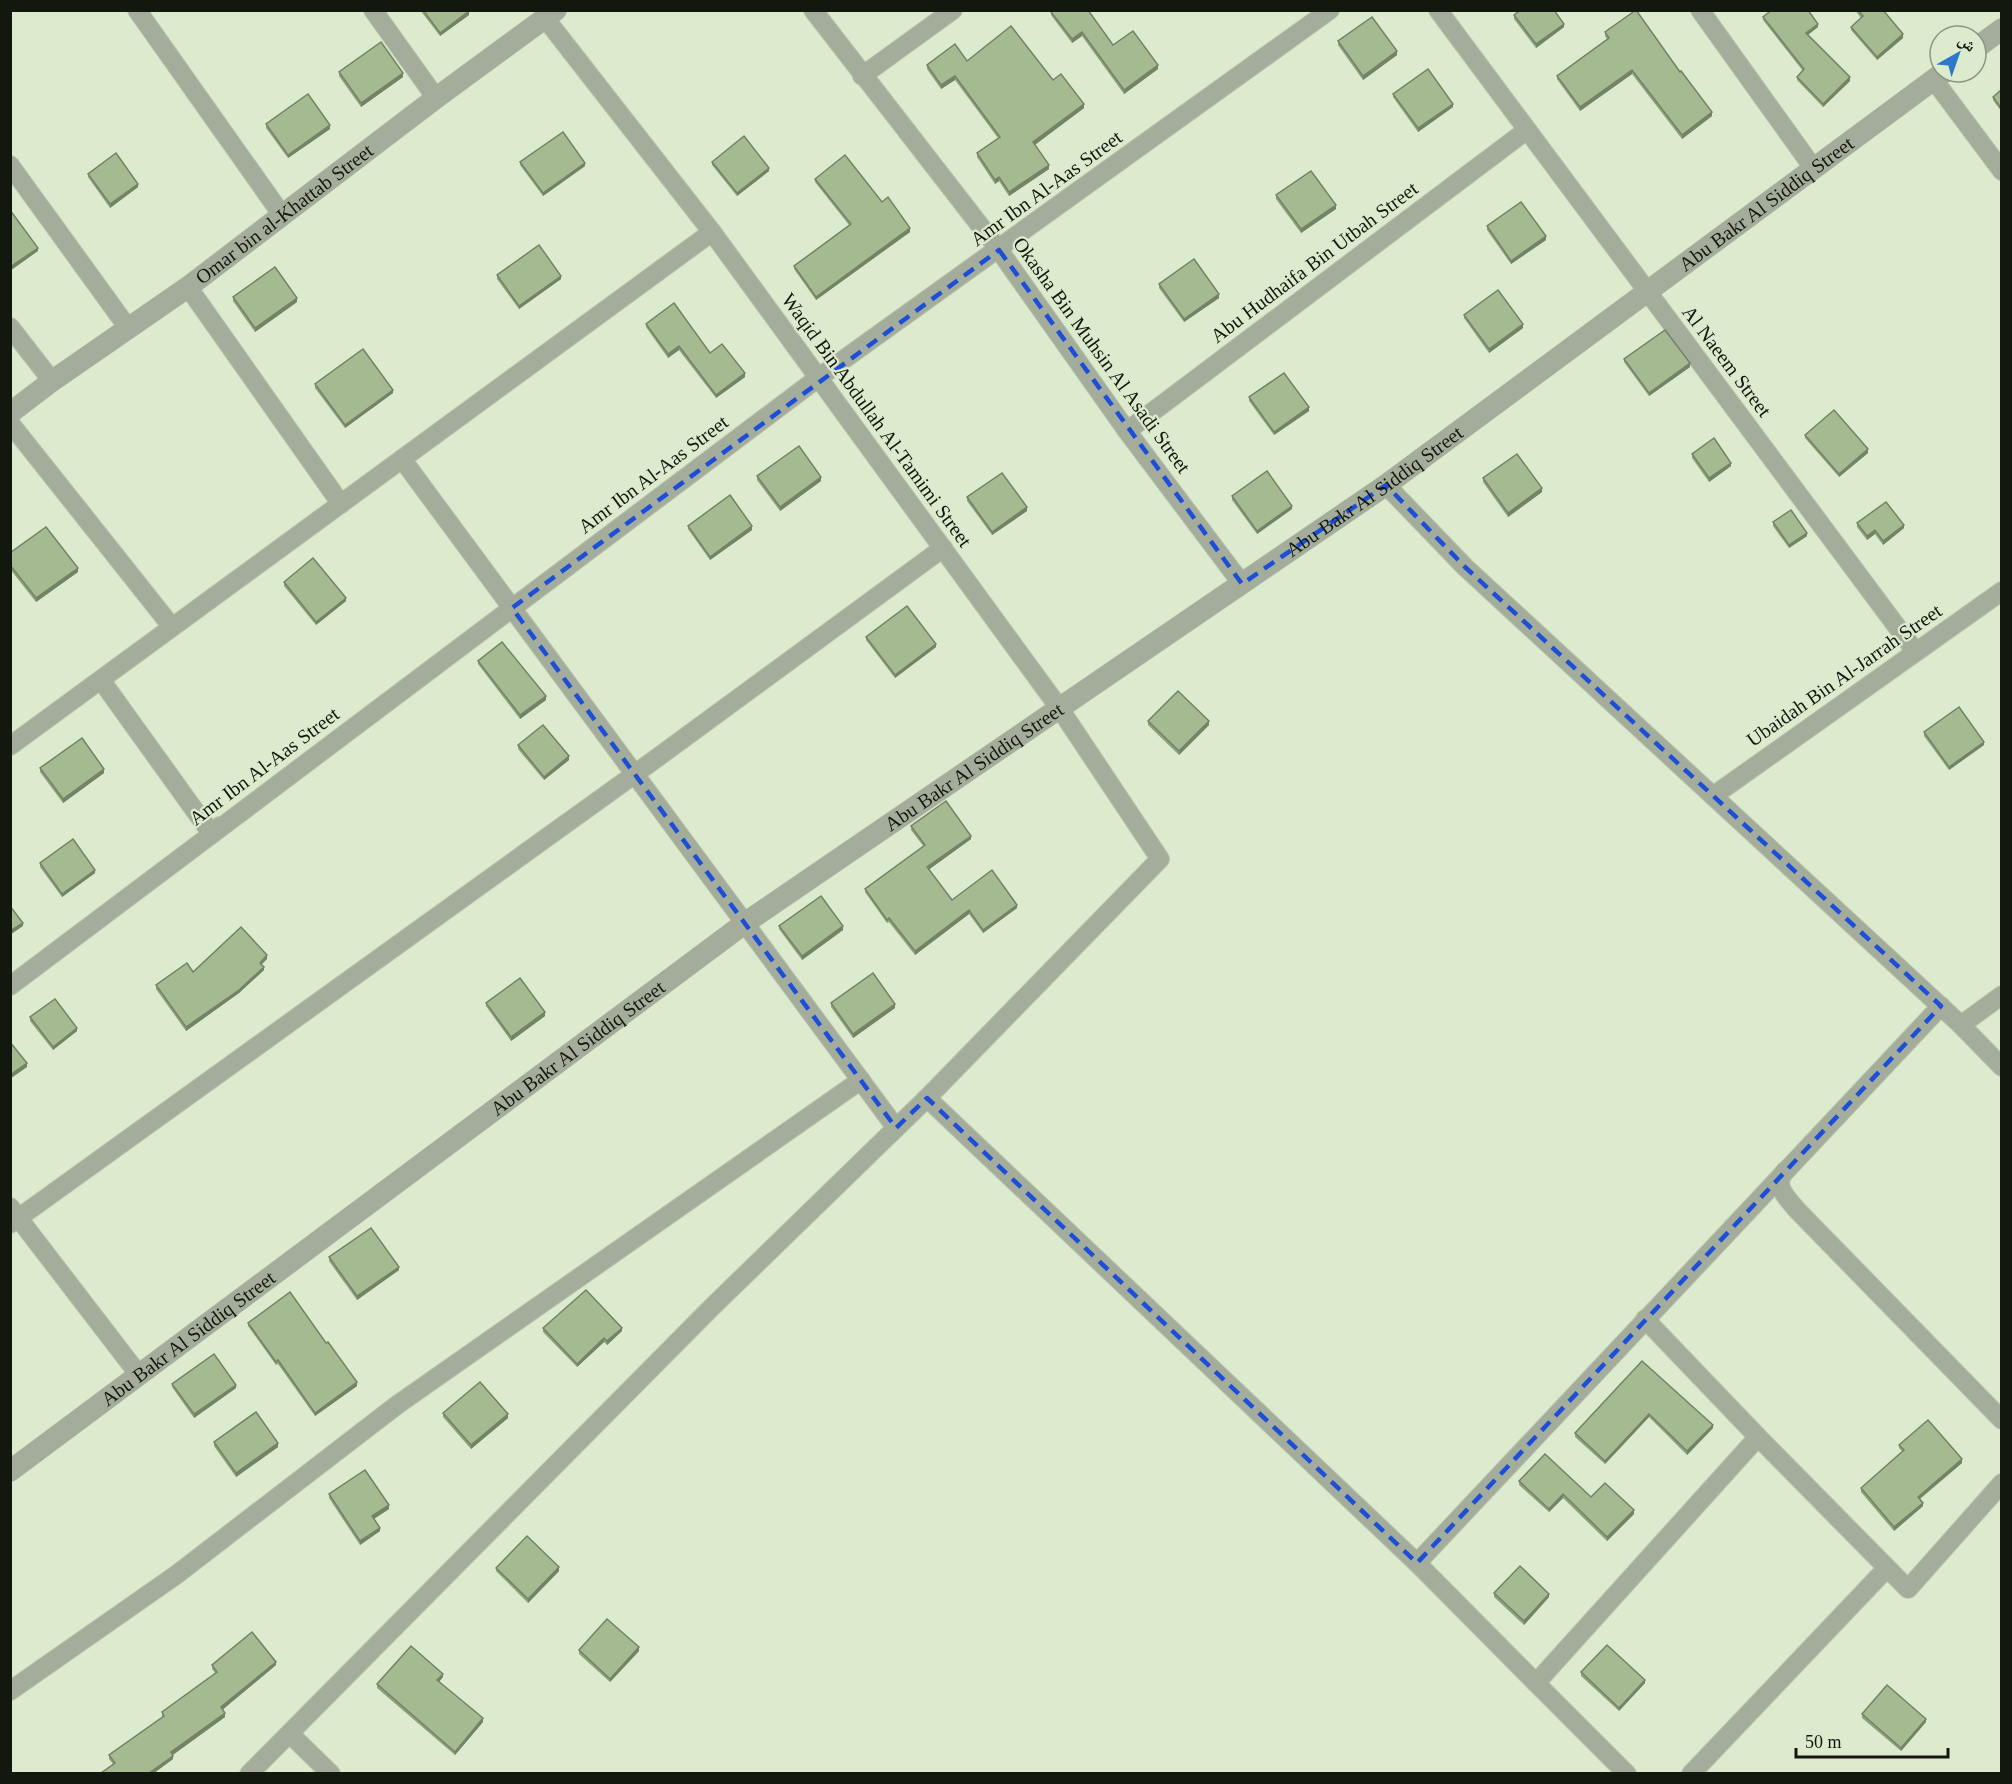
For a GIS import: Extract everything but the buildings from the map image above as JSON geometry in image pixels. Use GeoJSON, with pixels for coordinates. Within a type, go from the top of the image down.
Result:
{"type":"FeatureCollection","features":[{"type":"Feature","properties":{"kind":"street"},"geometry":{"type":"LineString","coordinates":[[137,10],[282,215]]}},
{"type":"Feature","properties":{"kind":"street"},"geometry":{"type":"LineString","coordinates":[[373,10],[436,98]]}},
{"type":"Feature","properties":{"kind":"street","name":"Okasha Bin Muhsin Al Asadi Street"},"geometry":{"type":"LineString","coordinates":[[813,10],[999,250],[1127,430],[1242,584]]}},
{"type":"Feature","properties":{"kind":"street"},"geometry":{"type":"LineString","coordinates":[[862,76],[953,10]]}},
{"type":"Feature","properties":{"kind":"street","name":"Amr Ibn Al-Aas Street"},"geometry":{"type":"LineString","coordinates":[[10,986],[818,378],[1330,10]]}},
{"type":"Feature","properties":{"kind":"street","name":"Al Naeem Street"},"geometry":{"type":"LineString","coordinates":[[1438,10],[1915,651]]}},
{"type":"Feature","properties":{"kind":"street"},"geometry":{"type":"LineString","coordinates":[[1700,10],[1814,168]]}},
{"type":"Feature","properties":{"kind":"street","name":"Omar bin al-Khattab Street"},"geometry":{"type":"LineString","coordinates":[[10,413],[52,381],[188,287],[550,14]]}},
{"type":"Feature","properties":{"kind":"street","name":"Waqid Bin Abdullah Al-Tamimi Street"},"geometry":{"type":"LineString","coordinates":[[550,14],[1060,709],[1160,859],[927,1098]]}},
{"type":"Feature","properties":{"kind":"street"},"geometry":{"type":"LineString","coordinates":[[1988,39],[2001,29]]}},
{"type":"Feature","properties":{"kind":"street","name":"Abu Bakr Al Siddiq Street"},"geometry":{"type":"LineString","coordinates":[[10,1471],[746,923],[1386,485],[1928,84]]}},
{"type":"Feature","properties":{"kind":"street"},"geometry":{"type":"LineString","coordinates":[[1944,84],[2001,171]]}},
{"type":"Feature","properties":{"kind":"street","name":"Abu Hudhaifa Bin Utbah Street"},"geometry":{"type":"LineString","coordinates":[[1127,430],[1527,130]]}},
{"type":"Feature","properties":{"kind":"street"},"geometry":{"type":"LineString","coordinates":[[10,165],[128,328]]}},
{"type":"Feature","properties":{"kind":"street"},"geometry":{"type":"LineString","coordinates":[[10,746],[712,232]]}},
{"type":"Feature","properties":{"kind":"street"},"geometry":{"type":"LineString","coordinates":[[188,287],[340,504]]}},
{"type":"Feature","properties":{"kind":"street"},"geometry":{"type":"LineString","coordinates":[[10,327],[52,381]]}},
{"type":"Feature","properties":{"kind":"street"},"geometry":{"type":"LineString","coordinates":[[10,423],[172,627]]}},
{"type":"Feature","properties":{"kind":"street"},"geometry":{"type":"LineString","coordinates":[[402,459],[896,1128]]}},
{"type":"Feature","properties":{"kind":"street"},"geometry":{"type":"LineString","coordinates":[[1386,485],[1465,567],[1941,1006],[2001,1066]]}},
{"type":"Feature","properties":{"kind":"street"},"geometry":{"type":"LineString","coordinates":[[139,1375],[13,1216],[635,774],[943,548]]}},
{"type":"Feature","properties":{"kind":"street","name":"Ubaidah Bin Al-Jarrah Street"},"geometry":{"type":"LineString","coordinates":[[1713,796],[2001,591]]}},
{"type":"Feature","properties":{"kind":"street"},"geometry":{"type":"LineString","coordinates":[[100,680],[211,833],[512,608]]}},
{"type":"Feature","properties":{"kind":"street"},"geometry":{"type":"LineString","coordinates":[[1961,1026],[2001,995]]}},
{"type":"Feature","properties":{"kind":"street"},"geometry":{"type":"LineString","coordinates":[[1417,1563],[1941,1006]]}},
{"type":"Feature","properties":{"kind":"street"},"geometry":{"type":"LineString","coordinates":[[1941,1006],[1781,1175],[1779,1182],[1782,1191],[1797,1210],[2001,1420]]}},
{"type":"Feature","properties":{"kind":"street"},"geometry":{"type":"LineString","coordinates":[[10,1691],[176,1575],[397,1405],[861,1080]]}},
{"type":"Feature","properties":{"kind":"street"},"geometry":{"type":"LineString","coordinates":[[249,1773],[712,1307],[927,1098],[1417,1563],[1627,1773]]}},
{"type":"Feature","properties":{"kind":"street"},"geometry":{"type":"LineString","coordinates":[[1645,1319],[1908,1589],[2001,1483]]}},
{"type":"Feature","properties":{"kind":"street"},"geometry":{"type":"LineString","coordinates":[[1536,1683],[1758,1437]]}},
{"type":"Feature","properties":{"kind":"street"},"geometry":{"type":"LineString","coordinates":[[1692,1773],[1887,1568]]}},
{"type":"Feature","properties":{"kind":"street"},"geometry":{"type":"LineString","coordinates":[[290,1734],[331,1773]]}},
{"type":"Feature","properties":{"kind":"highlighted area"},"geometry":{"type":"Polygon","coordinates":[[[999,250],[1242,584],[1386,485],[1465,567],[1941,1006],[1417,1563],[927,1098],[896,1128],[512,608],[999,250]]]}}]}
